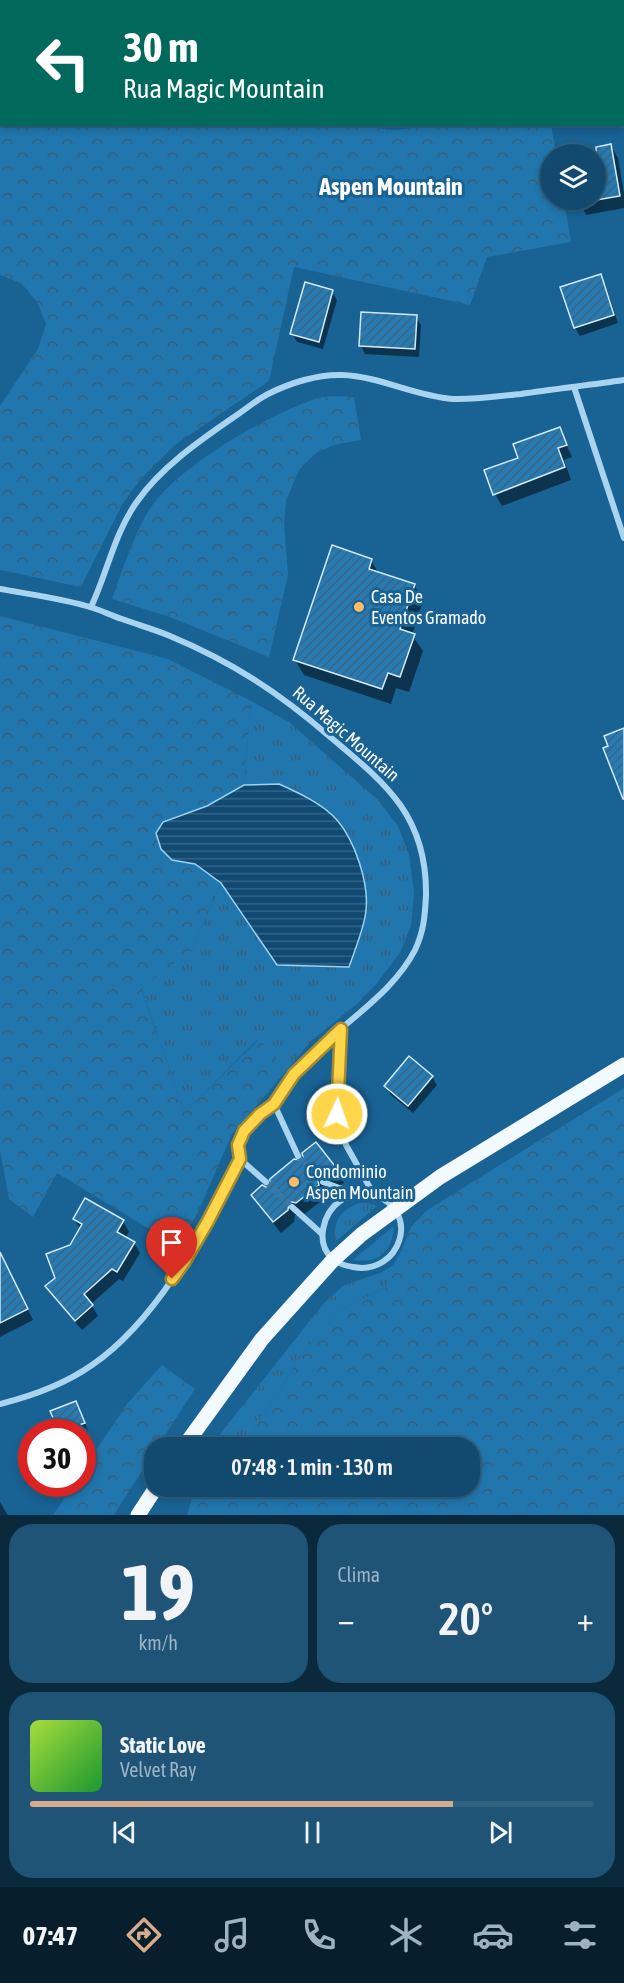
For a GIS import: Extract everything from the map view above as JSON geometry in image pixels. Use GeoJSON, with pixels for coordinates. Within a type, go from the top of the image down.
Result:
{"type":"FeatureCollection","features":[{"type":"Feature","properties":{"kind":"main road"},"geometry":{"type":"LineString","coordinates":[[191,1437],[262,1339],[333,1260],[362,1234],[449,1171],[624,1065]]}},
{"type":"Feature","properties":{"kind":"main road"},"geometry":{"type":"LineString","coordinates":[[138,1515],[150,1497]]}},
{"type":"Feature","properties":{"kind":"street"},"geometry":{"type":"LineString","coordinates":[[91,607],[100,589],[109,556],[136,503],[156,480],[183,455],[267,394],[308,379],[341,375],[368,378],[430,396],[454,399],[492,397],[624,380]]}},
{"type":"Feature","properties":{"kind":"street"},"geometry":{"type":"LineString","coordinates":[[574,387],[624,538]]}},
{"type":"Feature","properties":{"kind":"street","name":"Rua Magic Mountain"},"geometry":{"type":"LineString","coordinates":[[0,589],[91,607],[168,635],[258,680],[374,773],[394,796],[422,846],[426,877],[425,921],[415,950],[401,971],[378,996],[294,1074],[274,1104],[260,1114],[244,1131],[238,1145],[240,1159],[208,1221],[185,1261],[141,1320],[93,1364],[61,1383],[19,1400],[0,1404]]}},
{"type":"Feature","properties":{"kind":"street"},"geometry":{"type":"LineString","coordinates":[[341,1029],[337,1114],[346,1145],[374,1195]]}},
{"type":"Feature","properties":{"kind":"street"},"geometry":{"type":"LineString","coordinates":[[274,1104],[298,1156]]}},
{"type":"Feature","properties":{"kind":"street"},"geometry":{"type":"LineString","coordinates":[[240,1159],[266,1182]]}},
{"type":"Feature","properties":{"kind":"street"},"geometry":{"type":"LineString","coordinates":[[323,1182],[357,1194],[374,1195],[386,1201],[401,1219],[402,1233],[397,1248],[388,1259],[376,1266],[361,1269],[333,1260],[324,1245],[322,1234],[328,1213],[340,1200],[357,1194]]}},
{"type":"Feature","properties":{"kind":"street"},"geometry":{"type":"LineString","coordinates":[[292,1207],[322,1234]]}},
{"type":"Feature","properties":{"kind":"green space"},"geometry":{"type":"Polygon","coordinates":[[[0,126],[356,126],[395,130],[432,126],[551,126],[554,144],[540,144],[540,210],[566,210],[571,242],[487,257],[470,305],[294,267],[269,381],[175,445],[141,479],[123,503],[81,587],[0,570],[0,406],[38,349],[46,324],[37,302],[21,283],[0,275],[0,126]]]}},
{"type":"Feature","properties":{"kind":"green space"},"geometry":{"type":"Polygon","coordinates":[[[322,397],[354,397],[361,440],[334,445],[316,453],[299,470],[286,501],[284,524],[288,575],[269,657],[167,616],[112,599],[143,521],[157,499],[171,484],[232,440],[298,405],[322,397]]]}},
{"type":"Feature","properties":{"kind":"green space"},"geometry":{"type":"Polygon","coordinates":[[[0,616],[168,659],[251,701],[244,785],[207,806],[164,822],[172,860],[195,864],[221,883],[192,950],[141,988],[184,1113],[259,1039],[287,1070],[232,1134],[198,1212],[179,1247],[57,1173],[33,1217],[9,1199],[0,1150],[0,616]]]}},
{"type":"Feature","properties":{"kind":"green space"},"geometry":{"type":"Polygon","coordinates":[[[251,701],[289,722],[378,800],[398,826],[409,854],[414,893],[411,926],[400,953],[377,983],[357,1004],[311,1041],[287,1070],[258,1039],[184,1113],[141,987],[192,950],[221,883],[238,908],[279,784],[244,785],[251,701]]]}},
{"type":"Feature","properties":{"kind":"green space"},"geometry":{"type":"Polygon","coordinates":[[[624,1088],[624,1515],[187,1515],[192,1497],[480,1497],[480,1437],[250,1437],[302,1354],[339,1311],[386,1287],[411,1227],[426,1211],[624,1088]]]}},
{"type":"Feature","properties":{"kind":"green space"},"geometry":{"type":"Polygon","coordinates":[[[359,1203],[377,1206],[335,1242],[336,1223],[339,1218],[359,1203]]]}},
{"type":"Feature","properties":{"kind":"green space"},"geometry":{"type":"Polygon","coordinates":[[[394,1226],[391,1243],[382,1254],[369,1260],[353,1260],[394,1226]]]}},
{"type":"Feature","properties":{"kind":"green space"},"geometry":{"type":"Polygon","coordinates":[[[403,1249],[386,1287],[339,1311],[302,1354],[250,1437],[218,1437],[324,1303],[344,1285],[380,1273],[392,1266],[403,1249]]]}},
{"type":"Feature","properties":{"kind":"green space"},"geometry":{"type":"Polygon","coordinates":[[[162,1365],[195,1389],[164,1437],[144,1437],[144,1468],[114,1515],[53,1515],[65,1497],[96,1497],[96,1450],[127,1404],[162,1365]]]}},
{"type":"Feature","properties":{"kind":"shaded area"},"geometry":{"type":"Polygon","coordinates":[[[279,784],[310,799],[331,814],[344,829],[355,851],[363,875],[366,910],[362,931],[349,967],[277,965],[221,883],[195,864],[172,860],[161,849],[156,833],[163,822],[207,806],[244,785],[279,784]]]}},
{"type":"Feature","properties":{"kind":"building"},"geometry":{"type":"Polygon","coordinates":[[[611,144],[620,196],[606,198],[606,145],[611,144]]]}},
{"type":"Feature","properties":{"kind":"building"},"geometry":{"type":"Polygon","coordinates":[[[601,274],[614,315],[574,328],[560,287],[601,274]]]}},
{"type":"Feature","properties":{"kind":"building"},"geometry":{"type":"Polygon","coordinates":[[[305,282],[333,290],[319,342],[290,334],[305,282]]]}},
{"type":"Feature","properties":{"kind":"building"},"geometry":{"type":"Polygon","coordinates":[[[361,312],[417,315],[415,349],[359,346],[361,312]]]}},
{"type":"Feature","properties":{"kind":"building"},"geometry":{"type":"Polygon","coordinates":[[[560,427],[567,445],[558,448],[565,467],[493,495],[484,470],[518,458],[513,444],[560,427]]]}},
{"type":"Feature","properties":{"kind":"building","name":"Casa De Eventos Gramado"},"geometry":{"type":"Polygon","coordinates":[[[332,545],[372,559],[369,569],[415,584],[400,629],[415,634],[400,677],[388,673],[382,689],[293,660],[332,545]]]}},
{"type":"Feature","properties":{"kind":"building"},"geometry":{"type":"Polygon","coordinates":[[[624,728],[623,799],[603,748],[608,746],[604,736],[624,728]]]}},
{"type":"Feature","properties":{"kind":"building"},"geometry":{"type":"Polygon","coordinates":[[[409,1056],[433,1076],[408,1106],[384,1086],[409,1056]]]}},
{"type":"Feature","properties":{"kind":"building","name":"Condominio Aspen Mountain"},"geometry":{"type":"Polygon","coordinates":[[[316,1142],[338,1170],[327,1178],[320,1178],[319,1185],[296,1203],[289,1203],[288,1210],[273,1222],[251,1195],[262,1185],[269,1186],[270,1179],[294,1159],[301,1160],[302,1153],[316,1142]]]}},
{"type":"Feature","properties":{"kind":"building"},"geometry":{"type":"Polygon","coordinates":[[[85,1198],[124,1220],[117,1232],[135,1242],[117,1272],[112,1269],[84,1294],[93,1305],[75,1321],[45,1286],[55,1278],[46,1254],[70,1245],[82,1224],[73,1219],[85,1198]]]}},
{"type":"Feature","properties":{"kind":"building"},"geometry":{"type":"Polygon","coordinates":[[[0,1252],[28,1309],[0,1323],[0,1252]]]}},
{"type":"Feature","properties":{"kind":"building"},"geometry":{"type":"Polygon","coordinates":[[[76,1401],[83,1419],[53,1419],[50,1411],[76,1401]]]}},
{"type":"Feature","properties":{"kind":"tunnel"},"geometry":{"type":"LineString","coordinates":[[298,1156],[323,1182]]}},
{"type":"Feature","properties":{"kind":"tunnel"},"geometry":{"type":"LineString","coordinates":[[266,1182],[292,1207]]}},
{"type":"Feature","properties":{"kind":"place","name":"Casa De Eventos Gramado"},"geometry":{"type":"Point","coordinates":[359,607]}},
{"type":"Feature","properties":{"kind":"place","name":"Condominio Aspen Mountain"},"geometry":{"type":"Point","coordinates":[294,1182]}},
{"type":"Feature","properties":{"kind":"district","name":"Aspen Mountain"},"geometry":{"type":"Point","coordinates":[391,187]}},
{"type":"Feature","properties":{"kind":"route"},"geometry":{"type":"LineString","coordinates":[[172,1279],[208,1221],[240,1159],[238,1145],[244,1131],[260,1114],[274,1104],[294,1074],[341,1029],[337,1114]]}}]}
